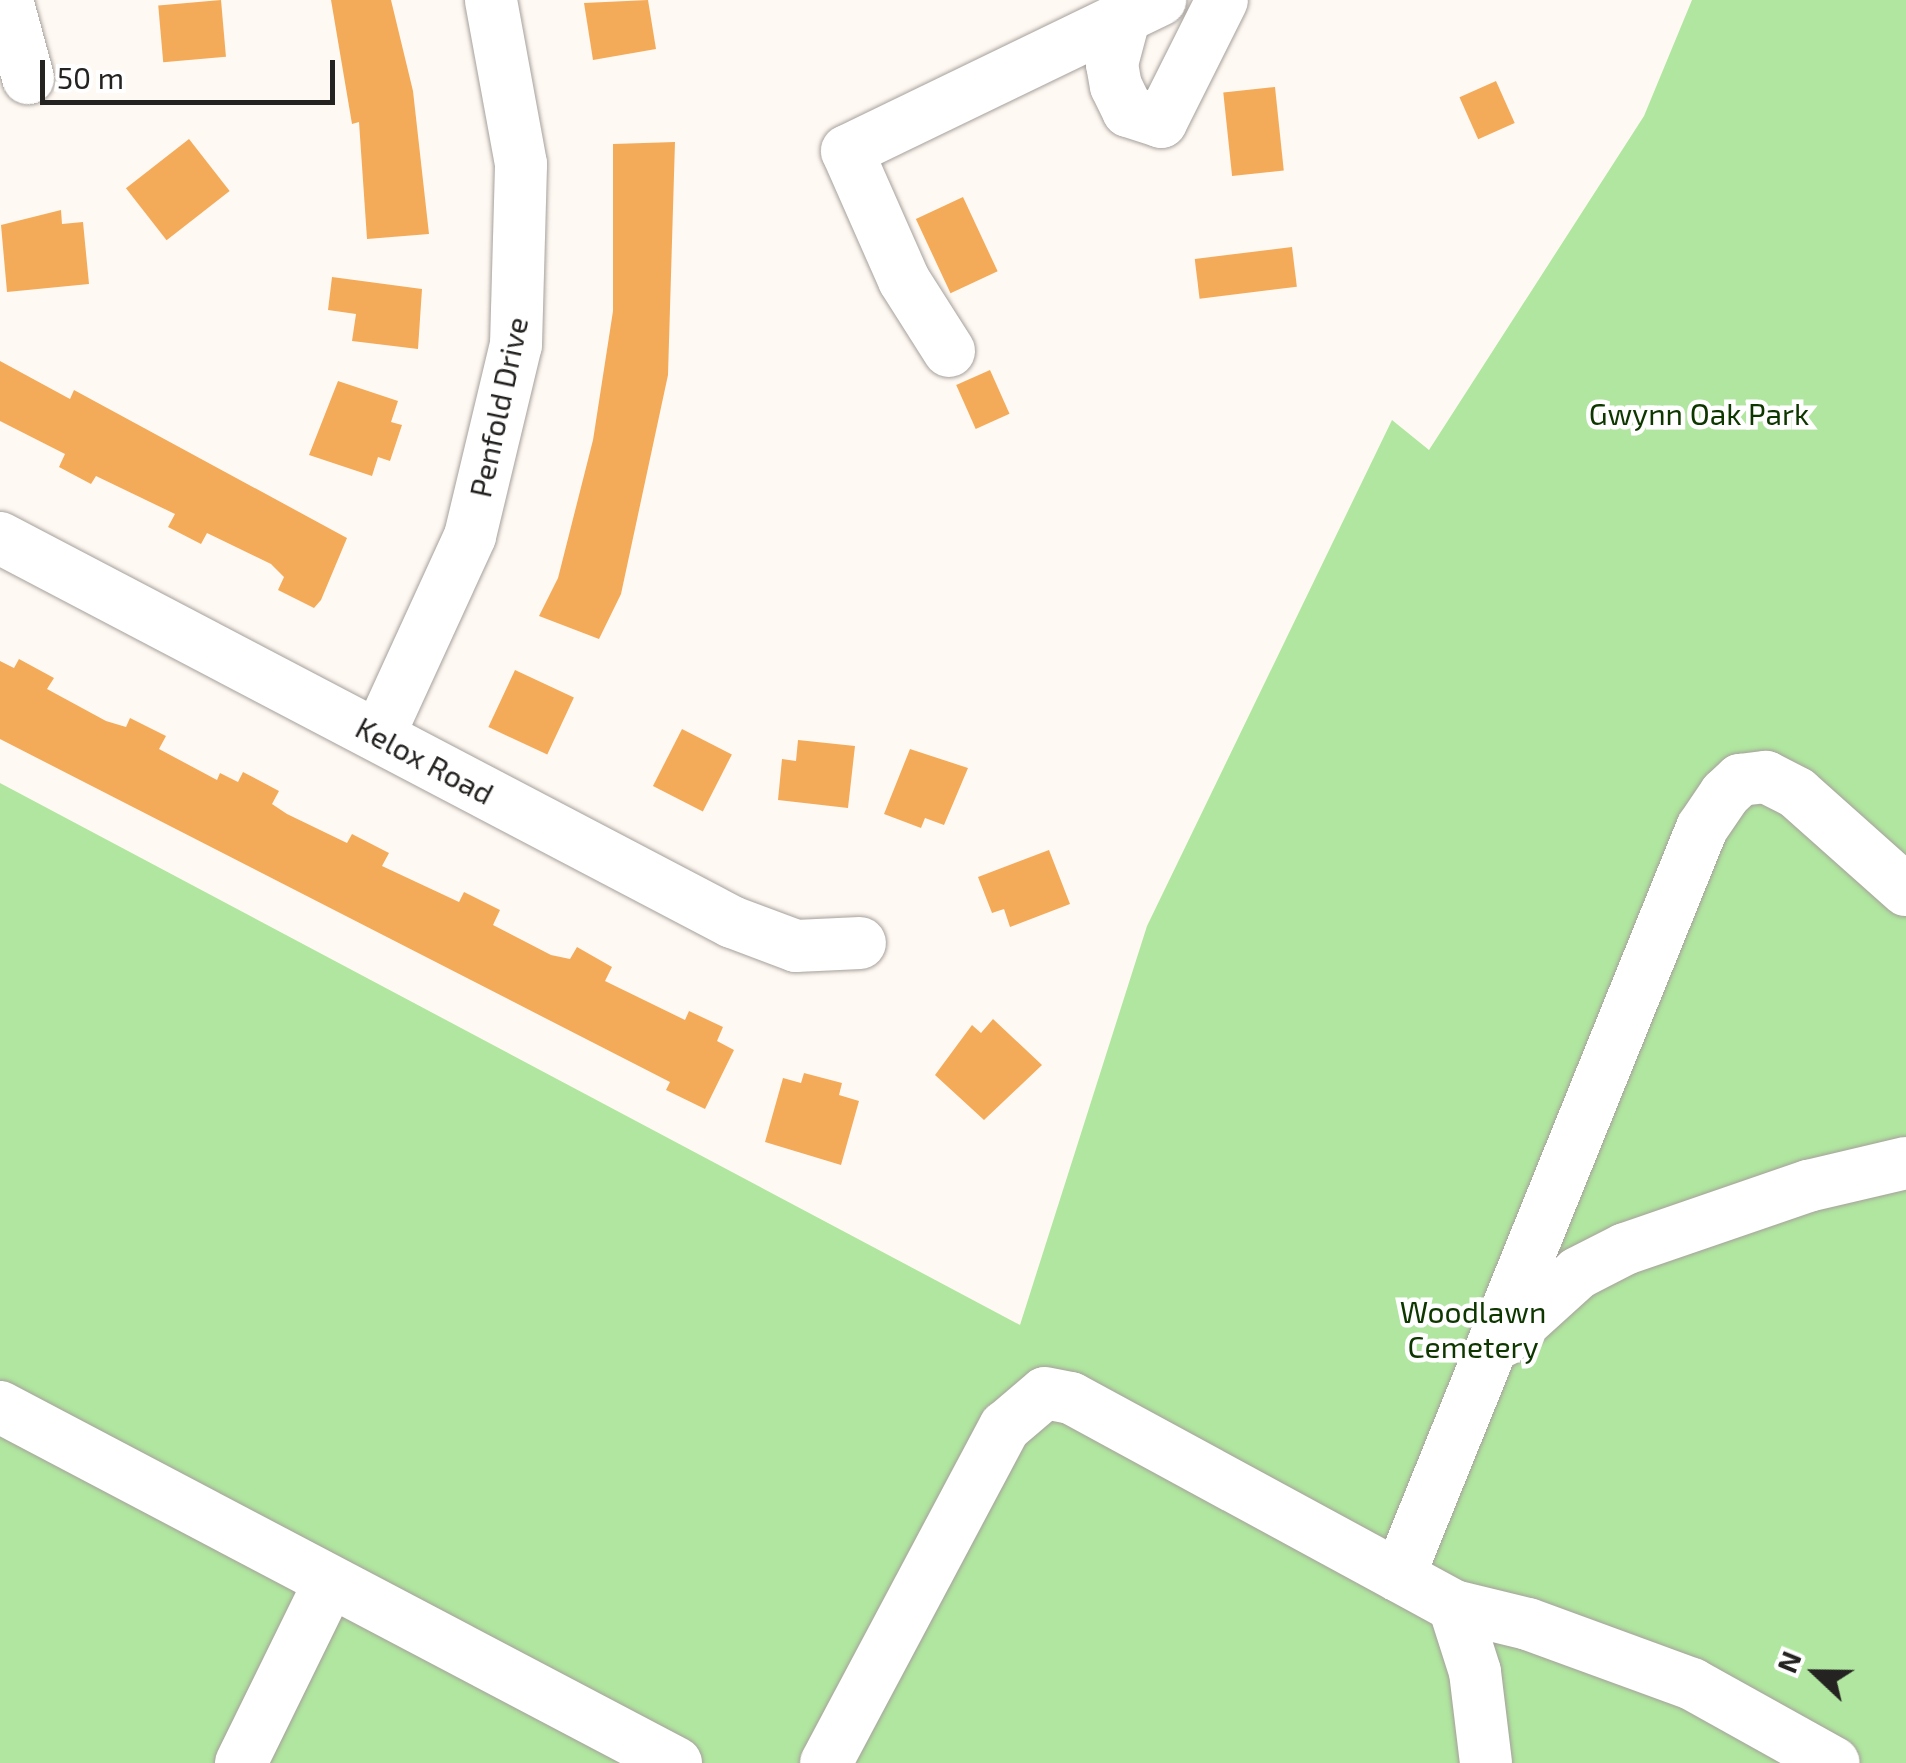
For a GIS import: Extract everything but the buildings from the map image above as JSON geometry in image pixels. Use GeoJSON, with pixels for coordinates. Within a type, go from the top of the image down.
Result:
{"type":"FeatureCollection","features":[{"type":"Feature","properties":{"kind":"street"},"geometry":{"type":"LineString","coordinates":[[8,0],[28,78]]}},
{"type":"Feature","properties":{"kind":"street","name":"Penfold Drive"},"geometry":{"type":"LineString","coordinates":[[379,736],[470,536],[516,345],[521,164],[491,0]]}},
{"type":"Feature","properties":{"kind":"street"},"geometry":{"type":"LineString","coordinates":[[1142,9],[1112,64],[1116,86],[1128,110],[1161,122],[1222,0]]}},
{"type":"Feature","properties":{"kind":"street"},"geometry":{"type":"LineString","coordinates":[[948,351],[904,280],[846,152],[1142,9]]}},
{"type":"Feature","properties":{"kind":"street","name":"Kelox Road"},"geometry":{"type":"LineString","coordinates":[[0,538],[732,922],[796,946],[860,942]]}},
{"type":"Feature","properties":{"kind":"street"},"geometry":{"type":"LineString","coordinates":[[1399,1576],[1702,828],[1725,794],[1740,780],[1766,777],[1797,793],[1906,890]]}},
{"type":"Feature","properties":{"kind":"street"},"geometry":{"type":"LineString","coordinates":[[1488,1357],[1578,1273],[1625,1249],[1808,1186],[1906,1163]]}},
{"type":"Feature","properties":{"kind":"street"},"geometry":{"type":"LineString","coordinates":[[826,1763],[1005,1426],[1045,1392],[1071,1398],[1454,1606],[1692,1684],[1834,1763]]}},
{"type":"Feature","properties":{"kind":"street"},"geometry":{"type":"LineString","coordinates":[[9,1419],[676,1763]]}},
{"type":"Feature","properties":{"kind":"street"},"geometry":{"type":"LineString","coordinates":[[241,1763],[329,1583]]}},
{"type":"Feature","properties":{"kind":"street"},"geometry":{"type":"LineString","coordinates":[[1454,1606],[1475,1672],[1486,1763]]}},
{"type":"Feature","properties":{"kind":"green space","name":"Woodlawn Cemetery"},"geometry":{"type":"Polygon","coordinates":[[[1692,0],[1906,0],[1906,1763],[0,1763],[0,783],[1020,1325],[1147,926],[1392,420],[1429,450],[1644,116],[1692,0]]]}},
{"type":"Feature","properties":{"kind":"park label","name":"Gwynn Oak Park"},"geometry":{"type":"Point","coordinates":[1699,413]}}]}
